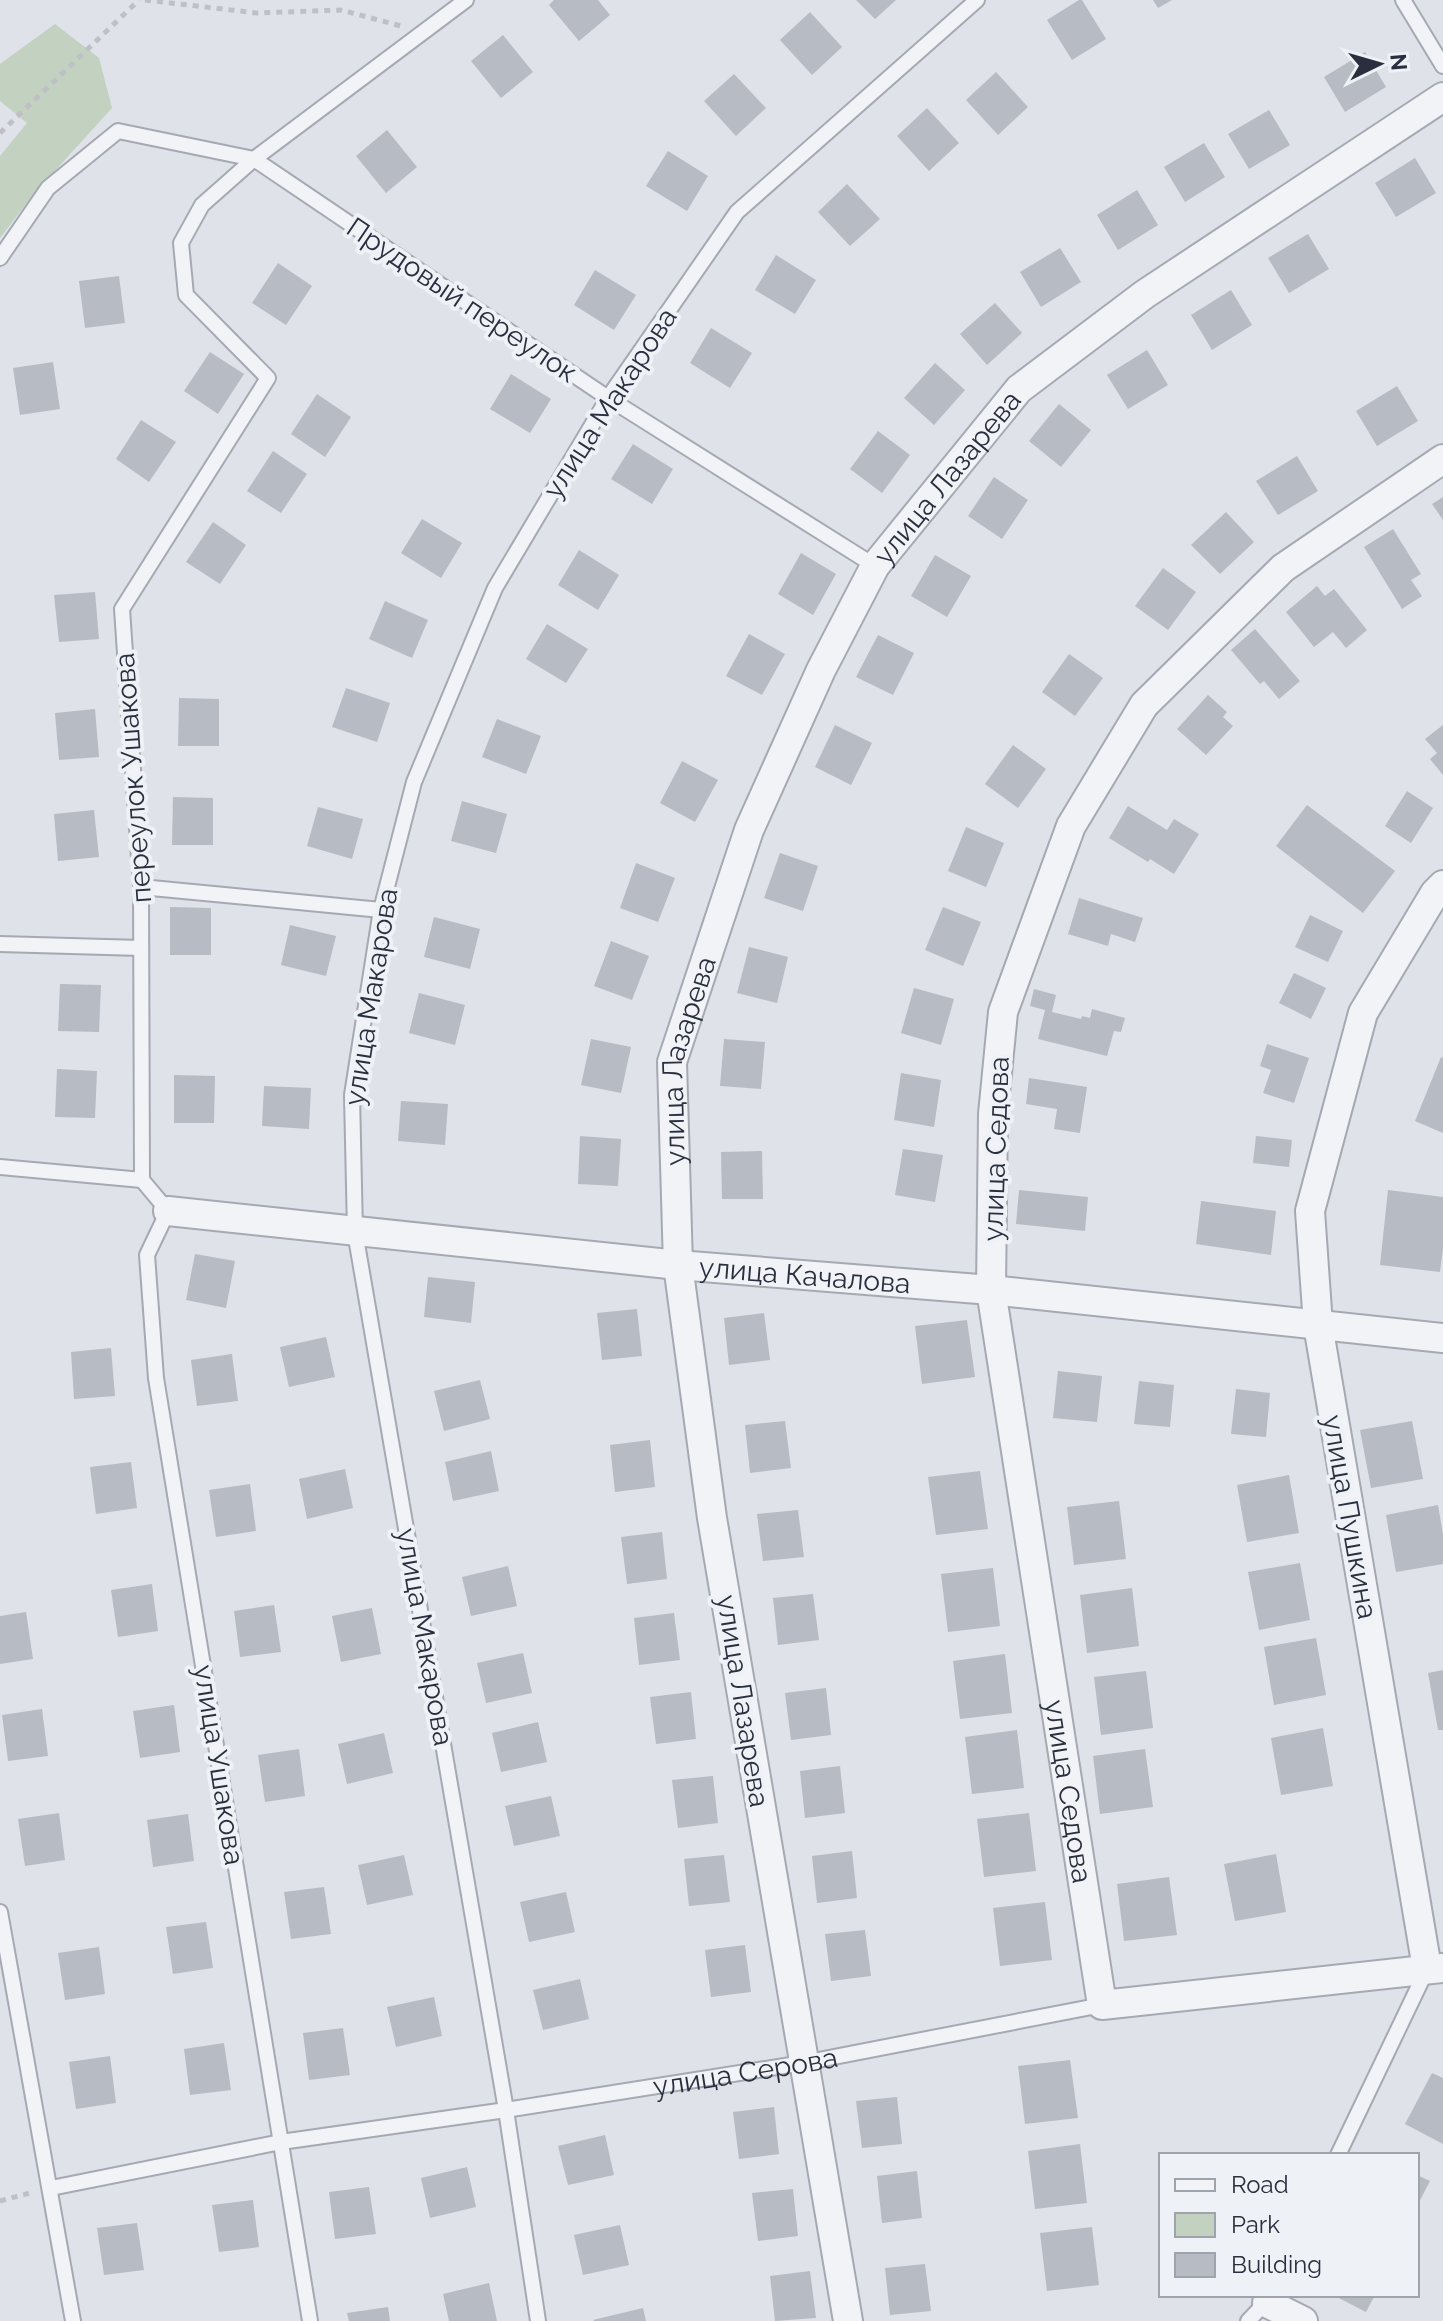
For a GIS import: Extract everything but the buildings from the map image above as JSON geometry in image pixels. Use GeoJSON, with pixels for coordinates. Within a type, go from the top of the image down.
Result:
{"type":"FeatureCollection","features":[{"type":"Feature","properties":{"kind":"street","name":"улица Лазарева"},"geometry":{"type":"LineString","coordinates":[[848,2321],[712,1518],[678,1265],[672,1062],[749,830],[821,670],[875,566],[1019,389],[1145,294],[1443,97]]}},
{"type":"Feature","properties":{"kind":"street","name":"улица Седова"},"geometry":{"type":"LineString","coordinates":[[1102,2005],[991,1290],[993,1114],[1003,1012],[1071,826],[1144,705],[1283,568],[1443,459]]}},
{"type":"Feature","properties":{"kind":"street","name":"улица Пушкина"},"geometry":{"type":"LineString","coordinates":[[1435,1968],[1318,1325],[1310,1211],[1363,1013],[1435,893],[1443,885]]}},
{"type":"Feature","properties":{"kind":"street","name":"улица Качалова"},"geometry":{"type":"LineString","coordinates":[[168,1211],[678,1265],[991,1290],[1443,1338]]}},
{"type":"Feature","properties":{"kind":"street","name":"улица Серова"},"geometry":{"type":"LineString","coordinates":[[1102,2005],[1435,1968]]}},
{"type":"Feature","properties":{"kind":"street"},"geometry":{"type":"LineString","coordinates":[[1262,2306],[1303,2321]]}},
{"type":"Feature","properties":{"kind":"lane"},"geometry":{"type":"LineString","coordinates":[[0,258],[48,188],[118,131],[254,159],[466,0]]}},
{"type":"Feature","properties":{"kind":"lane","name":"улица Макарова"},"geometry":{"type":"LineString","coordinates":[[538,2321],[506,2110],[355,1232],[352,1095],[381,910],[414,782],[495,588],[608,398],[737,212],[977,0]]}},
{"type":"Feature","properties":{"kind":"lane"},"geometry":{"type":"LineString","coordinates":[[1403,0],[1443,66]]}},
{"type":"Feature","properties":{"kind":"lane","name":"Прудовый переулок"},"geometry":{"type":"LineString","coordinates":[[254,159],[608,398],[875,566]]}},
{"type":"Feature","properties":{"kind":"lane","name":"переулок Ушакова"},"geometry":{"type":"LineString","coordinates":[[142,1180],[141,887],[122,609],[268,378],[186,295],[181,243],[202,205],[254,159]]}},
{"type":"Feature","properties":{"kind":"lane"},"geometry":{"type":"LineString","coordinates":[[141,887],[381,910]]}},
{"type":"Feature","properties":{"kind":"lane"},"geometry":{"type":"LineString","coordinates":[[0,944],[141,948]]}},
{"type":"Feature","properties":{"kind":"lane"},"geometry":{"type":"LineString","coordinates":[[0,1167],[142,1180],[168,1211]]}},
{"type":"Feature","properties":{"kind":"lane","name":"улица Ушакова"},"geometry":{"type":"LineString","coordinates":[[168,1211],[147,1255],[156,1378],[310,2321]]}},
{"type":"Feature","properties":{"kind":"lane"},"geometry":{"type":"LineString","coordinates":[[0,1912],[73,2321]]}},
{"type":"Feature","properties":{"kind":"lane"},"geometry":{"type":"LineString","coordinates":[[1339,2153],[1435,1968]]}},
{"type":"Feature","properties":{"kind":"lane","name":"улица Серова"},"geometry":{"type":"LineString","coordinates":[[51,2188],[281,2142],[803,2063],[1102,2005]]}},
{"type":"Feature","properties":{"kind":"path"},"geometry":{"type":"LineString","coordinates":[[0,133],[142,0],[257,13],[341,10],[425,32]]}},
{"type":"Feature","properties":{"kind":"path"},"geometry":{"type":"LineString","coordinates":[[0,2201],[51,2188]]}},
{"type":"Feature","properties":{"kind":"green space"},"geometry":{"type":"Polygon","coordinates":[[[55,24],[99,58],[112,108],[32,196],[0,238],[0,156],[27,123],[0,101],[0,64],[55,24]]]}}]}
